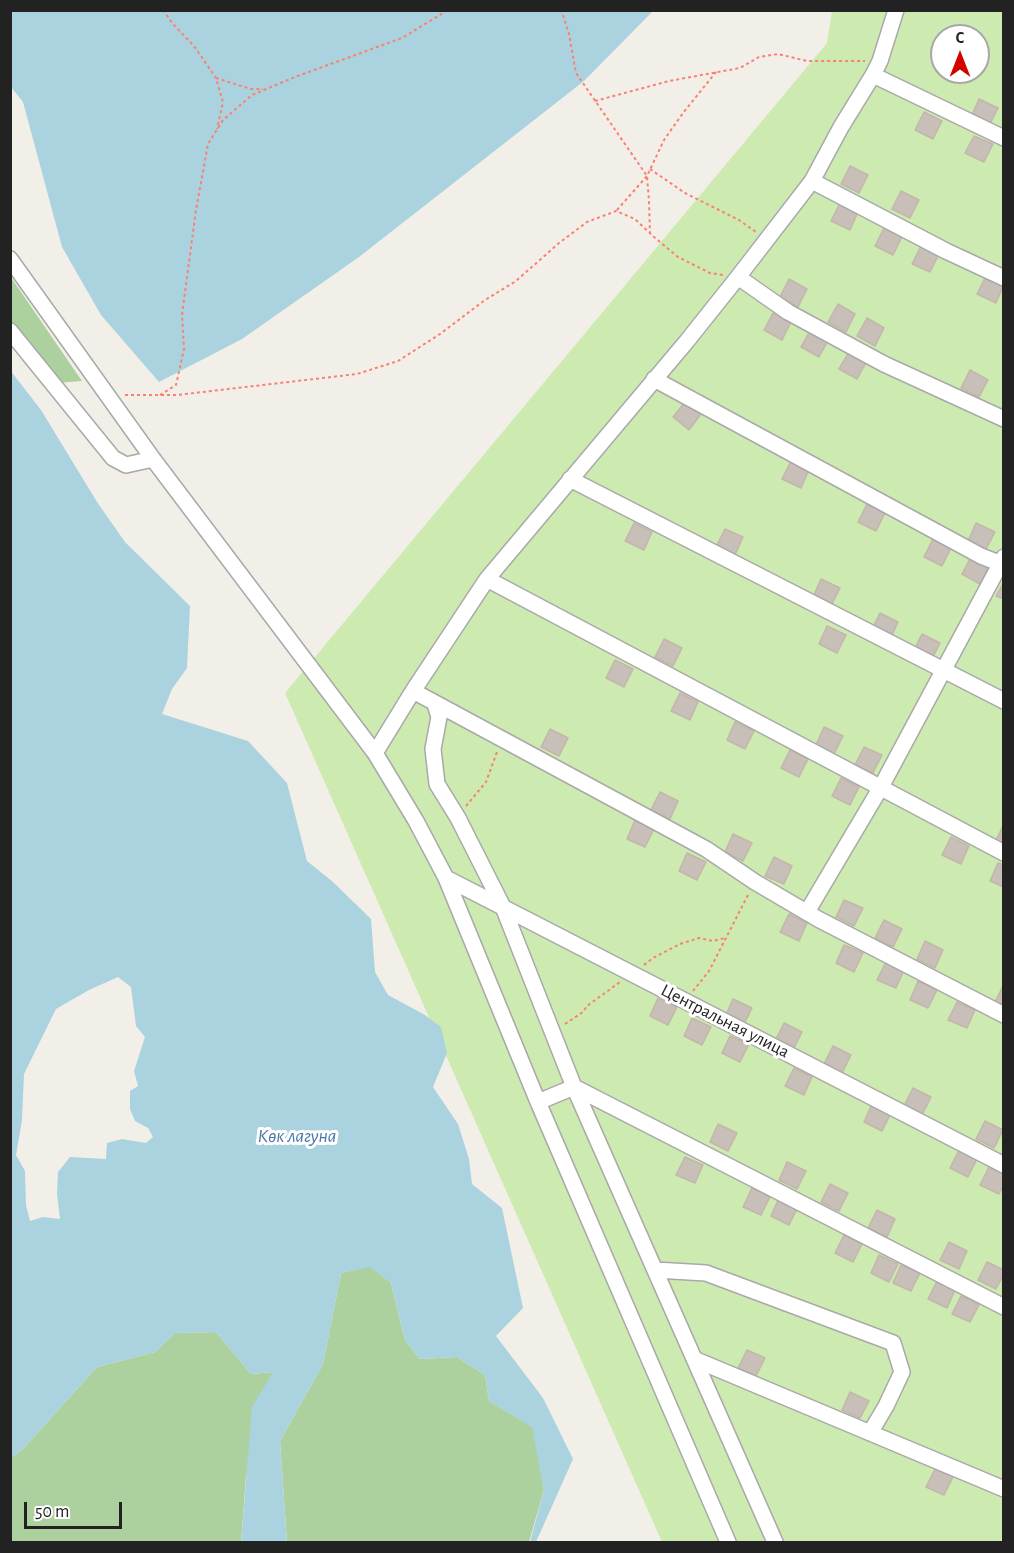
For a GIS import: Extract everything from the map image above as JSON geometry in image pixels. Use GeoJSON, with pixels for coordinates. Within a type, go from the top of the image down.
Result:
{"type":"FeatureCollection","features":[{"type":"Feature","properties":{"kind":"street"},"geometry":{"type":"LineString","coordinates":[[375,753],[486,579],[738,277],[812,181],[876,68],[896,10]]}},
{"type":"Feature","properties":{"kind":"street"},"geometry":{"type":"LineString","coordinates":[[876,68],[1004,138]]}},
{"type":"Feature","properties":{"kind":"street"},"geometry":{"type":"LineString","coordinates":[[812,181],[946,251],[1004,278]]}},
{"type":"Feature","properties":{"kind":"street"},"geometry":{"type":"LineString","coordinates":[[10,259],[153,459],[375,753],[416,821],[446,878],[538,1102],[728,1542]]}},
{"type":"Feature","properties":{"kind":"street"},"geometry":{"type":"LineString","coordinates":[[738,277],[788,312],[884,364],[1004,419]]}},
{"type":"Feature","properties":{"kind":"street"},"geometry":{"type":"LineString","coordinates":[[10,331],[113,458],[126,465],[153,459]]}},
{"type":"Feature","properties":{"kind":"street"},"geometry":{"type":"LineString","coordinates":[[654,379],[981,556],[1003,562],[881,787],[807,912]]}},
{"type":"Feature","properties":{"kind":"street"},"geometry":{"type":"LineString","coordinates":[[570,479],[1004,701]]}},
{"type":"Feature","properties":{"kind":"street"},"geometry":{"type":"LineString","coordinates":[[486,579],[1004,853]]}},
{"type":"Feature","properties":{"kind":"street"},"geometry":{"type":"LineString","coordinates":[[413,691],[706,849],[754,882],[807,912],[1004,1015]]}},
{"type":"Feature","properties":{"kind":"street"},"geometry":{"type":"LineString","coordinates":[[435,704],[439,717],[433,749],[437,784],[458,818],[502,907],[574,1087],[775,1538]]}},
{"type":"Feature","properties":{"kind":"street","name":"Центральная улица"},"geometry":{"type":"LineString","coordinates":[[446,878],[1004,1165]]}},
{"type":"Feature","properties":{"kind":"street"},"geometry":{"type":"LineString","coordinates":[[538,1102],[574,1087],[1004,1307]]}},
{"type":"Feature","properties":{"kind":"street"},"geometry":{"type":"LineString","coordinates":[[655,1270],[706,1273],[893,1343],[902,1372],[870,1433]]}},
{"type":"Feature","properties":{"kind":"street"},"geometry":{"type":"LineString","coordinates":[[694,1359],[1004,1488]]}},
{"type":"Feature","properties":{"kind":"path"},"geometry":{"type":"LineString","coordinates":[[163,10],[194,46],[216,78],[223,102],[216,130]]}},
{"type":"Feature","properties":{"kind":"path"},"geometry":{"type":"LineString","coordinates":[[160,395],[176,385],[184,349],[182,315],[196,210],[208,144],[223,120],[252,95],[402,38],[448,10]]}},
{"type":"Feature","properties":{"kind":"path"},"geometry":{"type":"LineString","coordinates":[[560,10],[568,34],[576,74],[647,176],[650,234]]}},
{"type":"Feature","properties":{"kind":"path"},"geometry":{"type":"LineString","coordinates":[[595,101],[669,81],[740,68],[759,57],[778,54],[807,61],[876,68]]}},
{"type":"Feature","properties":{"kind":"path"},"geometry":{"type":"LineString","coordinates":[[107,395],[177,395],[357,374],[398,361],[440,334],[485,300],[516,282],[586,222],[616,211],[647,176],[664,141],[716,72]]}},
{"type":"Feature","properties":{"kind":"path"},"geometry":{"type":"LineString","coordinates":[[216,78],[251,89],[266,89]]}},
{"type":"Feature","properties":{"kind":"path"},"geometry":{"type":"LineString","coordinates":[[650,169],[685,193],[739,220],[766,239]]}},
{"type":"Feature","properties":{"kind":"path"},"geometry":{"type":"LineString","coordinates":[[616,211],[635,219],[678,257],[710,273],[738,277]]}},
{"type":"Feature","properties":{"kind":"path"},"geometry":{"type":"LineString","coordinates":[[458,818],[466,804],[486,782],[502,740]]}},
{"type":"Feature","properties":{"kind":"path"},"geometry":{"type":"LineString","coordinates":[[686,1001],[709,971],[754,882]]}},
{"type":"Feature","properties":{"kind":"green space"},"geometry":{"type":"Polygon","coordinates":[[[832,11],[1003,11],[1003,1542],[662,1542],[285,693],[827,43],[832,11]]]}},
{"type":"Feature","properties":{"kind":"green space"},"geometry":{"type":"Polygon","coordinates":[[[10,276],[82,381],[44,384],[11,346],[10,276]]]}},
{"type":"Feature","properties":{"kind":"green space"},"geometry":{"type":"Polygon","coordinates":[[[370,1266],[391,1283],[405,1340],[420,1359],[457,1357],[485,1375],[489,1401],[533,1427],[544,1490],[529,1542],[287,1542],[280,1441],[323,1364],[341,1273],[370,1266]]]}},
{"type":"Feature","properties":{"kind":"green space"},"geometry":{"type":"Polygon","coordinates":[[[216,1332],[251,1374],[273,1372],[246,1477],[241,1542],[11,1542],[10,1458],[22,1450],[97,1367],[155,1352],[175,1333],[216,1332]]]}},
{"type":"Feature","properties":{"kind":"water"},"geometry":{"type":"Polygon","coordinates":[[[10,11],[653,11],[584,81],[359,257],[242,339],[159,382],[101,315],[62,247],[23,102],[11,87],[10,11]]]}},
{"type":"Feature","properties":{"kind":"water","name":"Көк лагуна"},"geometry":{"type":"Polygon","coordinates":[[[10,370],[41,410],[97,502],[125,542],[190,606],[187,668],[172,689],[162,714],[248,741],[287,783],[307,861],[333,882],[371,919],[375,972],[388,995],[425,1015],[441,1027],[447,1053],[433,1087],[458,1124],[469,1159],[472,1184],[502,1208],[523,1308],[496,1336],[543,1398],[573,1459],[536,1542],[530,1542],[544,1490],[532,1427],[489,1401],[485,1375],[457,1357],[420,1359],[405,1340],[391,1283],[370,1267],[341,1273],[323,1364],[280,1441],[287,1542],[241,1542],[252,1407],[273,1372],[251,1374],[216,1332],[175,1333],[155,1352],[97,1367],[22,1450],[11,1458],[10,370]],[[118,977],[56,1009],[24,1074],[22,1120],[16,1155],[25,1171],[26,1205],[30,1221],[43,1217],[60,1219],[57,1194],[58,1172],[70,1157],[106,1159],[107,1143],[122,1139],[146,1143],[153,1137],[148,1128],[135,1121],[130,1109],[130,1091],[138,1086],[134,1071],[145,1037],[136,1026],[131,987],[118,977]]]}},
{"type":"Feature","properties":{"kind":"building"},"geometry":{"type":"Polygon","coordinates":[[[979,99],[998,108],[989,126],[971,117],[979,99]]]}},
{"type":"Feature","properties":{"kind":"building"},"geometry":{"type":"Polygon","coordinates":[[[924,112],[942,121],[933,139],[915,130],[924,112]]]}},
{"type":"Feature","properties":{"kind":"building"},"geometry":{"type":"Polygon","coordinates":[[[974,136],[993,144],[984,162],[965,153],[974,136]]]}},
{"type":"Feature","properties":{"kind":"building"},"geometry":{"type":"Polygon","coordinates":[[[850,166],[868,175],[859,193],[841,184],[850,166]]]}},
{"type":"Feature","properties":{"kind":"building"},"geometry":{"type":"Polygon","coordinates":[[[901,191],[919,200],[910,218],[892,209],[901,191]]]}},
{"type":"Feature","properties":{"kind":"building"},"geometry":{"type":"Polygon","coordinates":[[[840,203],[858,212],[850,230],[831,221],[840,203]]]}},
{"type":"Feature","properties":{"kind":"building"},"geometry":{"type":"Polygon","coordinates":[[[884,228],[902,237],[893,255],[875,246],[884,228]]]}},
{"type":"Feature","properties":{"kind":"building"},"geometry":{"type":"Polygon","coordinates":[[[921,246],[939,254],[930,272],[912,264],[921,246]]]}},
{"type":"Feature","properties":{"kind":"building"},"geometry":{"type":"Polygon","coordinates":[[[986,276],[1004,284],[996,303],[977,294],[986,276]]]}},
{"type":"Feature","properties":{"kind":"building"},"geometry":{"type":"Polygon","coordinates":[[[789,279],[807,289],[798,307],[780,297],[789,279]]]}},
{"type":"Feature","properties":{"kind":"building"},"geometry":{"type":"Polygon","coordinates":[[[838,304],[855,314],[846,332],[828,322],[838,304]]]}},
{"type":"Feature","properties":{"kind":"building"},"geometry":{"type":"Polygon","coordinates":[[[773,313],[791,322],[782,340],[764,330],[773,313]]]}},
{"type":"Feature","properties":{"kind":"building"},"geometry":{"type":"Polygon","coordinates":[[[867,318],[884,328],[875,346],[857,336],[867,318]]]}},
{"type":"Feature","properties":{"kind":"building"},"geometry":{"type":"Polygon","coordinates":[[[811,329],[829,339],[819,357],[801,347],[811,329]]]}},
{"type":"Feature","properties":{"kind":"building"},"geometry":{"type":"Polygon","coordinates":[[[849,352],[867,361],[857,379],[839,369],[849,352]]]}},
{"type":"Feature","properties":{"kind":"building"},"geometry":{"type":"Polygon","coordinates":[[[970,370],[988,380],[979,397],[961,388],[970,370]]]}},
{"type":"Feature","properties":{"kind":"building"},"geometry":{"type":"Polygon","coordinates":[[[685,402],[701,414],[689,430],[673,417],[685,402]]]}},
{"type":"Feature","properties":{"kind":"building"},"geometry":{"type":"Polygon","coordinates":[[[791,461],[809,470],[801,488],[782,479],[791,461]]]}},
{"type":"Feature","properties":{"kind":"building"},"geometry":{"type":"Polygon","coordinates":[[[867,504],[885,513],[876,531],[858,522],[867,504]]]}},
{"type":"Feature","properties":{"kind":"building"},"geometry":{"type":"Polygon","coordinates":[[[634,523],[652,532],[644,550],[625,541],[634,523]]]}},
{"type":"Feature","properties":{"kind":"building"},"geometry":{"type":"Polygon","coordinates":[[[976,523],[995,532],[986,549],[968,541],[976,523]]]}},
{"type":"Feature","properties":{"kind":"building"},"geometry":{"type":"Polygon","coordinates":[[[725,529],[743,537],[735,555],[716,547],[725,529]]]}},
{"type":"Feature","properties":{"kind":"building"},"geometry":{"type":"Polygon","coordinates":[[[933,539],[951,548],[942,566],[924,557],[933,539]]]}},
{"type":"Feature","properties":{"kind":"building"},"geometry":{"type":"Polygon","coordinates":[[[971,557],[989,566],[980,584],[962,574],[971,557]]]}},
{"type":"Feature","properties":{"kind":"building"},"geometry":{"type":"Polygon","coordinates":[[[821,579],[840,588],[831,606],[813,597],[821,579]]]}},
{"type":"Feature","properties":{"kind":"building"},"geometry":{"type":"Polygon","coordinates":[[[1004,582],[1004,599],[996,596],[1004,582]]]}},
{"type":"Feature","properties":{"kind":"building"},"geometry":{"type":"Polygon","coordinates":[[[880,613],[898,622],[890,640],[871,631],[880,613]]]}},
{"type":"Feature","properties":{"kind":"building"},"geometry":{"type":"Polygon","coordinates":[[[827,626],[846,635],[837,653],[819,644],[827,626]]]}},
{"type":"Feature","properties":{"kind":"building"},"geometry":{"type":"Polygon","coordinates":[[[922,634],[940,643],[931,661],[913,652],[922,634]]]}},
{"type":"Feature","properties":{"kind":"building"},"geometry":{"type":"Polygon","coordinates":[[[664,639],[682,648],[673,666],[655,657],[664,639]]]}},
{"type":"Feature","properties":{"kind":"building"},"geometry":{"type":"Polygon","coordinates":[[[615,660],[633,669],[624,687],[606,678],[615,660]]]}},
{"type":"Feature","properties":{"kind":"building"},"geometry":{"type":"Polygon","coordinates":[[[680,693],[698,702],[690,720],[671,711],[680,693]]]}},
{"type":"Feature","properties":{"kind":"building"},"geometry":{"type":"Polygon","coordinates":[[[735,722],[754,731],[745,749],[727,740],[735,722]]]}},
{"type":"Feature","properties":{"kind":"building"},"geometry":{"type":"Polygon","coordinates":[[[824,727],[843,736],[834,754],[816,745],[824,727]]]}},
{"type":"Feature","properties":{"kind":"building"},"geometry":{"type":"Polygon","coordinates":[[[550,729],[568,738],[559,756],[541,747],[550,729]]]}},
{"type":"Feature","properties":{"kind":"building"},"geometry":{"type":"Polygon","coordinates":[[[864,747],[882,755],[873,773],[855,765],[864,747]]]}},
{"type":"Feature","properties":{"kind":"building"},"geometry":{"type":"Polygon","coordinates":[[[790,750],[808,759],[799,777],[781,768],[790,750]]]}},
{"type":"Feature","properties":{"kind":"building"},"geometry":{"type":"Polygon","coordinates":[[[841,778],[859,787],[850,805],[832,796],[841,778]]]}},
{"type":"Feature","properties":{"kind":"building"},"geometry":{"type":"Polygon","coordinates":[[[660,792],[678,801],[670,819],[651,810],[660,792]]]}},
{"type":"Feature","properties":{"kind":"building"},"geometry":{"type":"Polygon","coordinates":[[[635,820],[654,829],[645,847],[627,839],[635,820]]]}},
{"type":"Feature","properties":{"kind":"building"},"geometry":{"type":"Polygon","coordinates":[[[1004,824],[1004,846],[995,842],[1004,824]]]}},
{"type":"Feature","properties":{"kind":"building"},"geometry":{"type":"Polygon","coordinates":[[[733,834],[752,843],[743,861],[725,852],[733,834]]]}},
{"type":"Feature","properties":{"kind":"building"},"geometry":{"type":"Polygon","coordinates":[[[951,837],[969,846],[961,864],[942,855],[951,837]]]}},
{"type":"Feature","properties":{"kind":"building"},"geometry":{"type":"Polygon","coordinates":[[[687,853],[706,862],[697,880],[679,871],[687,853]]]}},
{"type":"Feature","properties":{"kind":"building"},"geometry":{"type":"Polygon","coordinates":[[[774,857],[792,866],[784,884],[765,876],[774,857]]]}},
{"type":"Feature","properties":{"kind":"building"},"geometry":{"type":"Polygon","coordinates":[[[998,863],[1004,865],[1004,887],[990,881],[998,863]]]}},
{"type":"Feature","properties":{"kind":"building"},"geometry":{"type":"Polygon","coordinates":[[[844,900],[863,908],[854,926],[836,917],[844,900]]]}},
{"type":"Feature","properties":{"kind":"building"},"geometry":{"type":"Polygon","coordinates":[[[789,914],[807,923],[799,941],[780,932],[789,914]]]}},
{"type":"Feature","properties":{"kind":"building"},"geometry":{"type":"Polygon","coordinates":[[[884,920],[902,929],[893,947],[875,938],[884,920]]]}},
{"type":"Feature","properties":{"kind":"building"},"geometry":{"type":"Polygon","coordinates":[[[925,941],[943,950],[935,968],[917,959],[925,941]]]}},
{"type":"Feature","properties":{"kind":"building"},"geometry":{"type":"Polygon","coordinates":[[[844,945],[863,953],[854,972],[836,963],[844,945]]]}},
{"type":"Feature","properties":{"kind":"building"},"geometry":{"type":"Polygon","coordinates":[[[886,962],[904,970],[896,988],[877,980],[886,962]]]}},
{"type":"Feature","properties":{"kind":"building"},"geometry":{"type":"Polygon","coordinates":[[[918,981],[937,990],[928,1008],[910,1000],[918,981]]]}},
{"type":"Feature","properties":{"kind":"building"},"geometry":{"type":"Polygon","coordinates":[[[1004,984],[1004,1006],[995,1002],[1004,984]]]}},
{"type":"Feature","properties":{"kind":"building"},"geometry":{"type":"Polygon","coordinates":[[[658,998],[677,1007],[668,1025],[650,1016],[658,998]]]}},
{"type":"Feature","properties":{"kind":"building"},"geometry":{"type":"Polygon","coordinates":[[[733,999],[752,1008],[743,1026],[725,1017],[733,999]]]}},
{"type":"Feature","properties":{"kind":"building"},"geometry":{"type":"Polygon","coordinates":[[[957,1002],[975,1010],[967,1028],[948,1020],[957,1002]]]}},
{"type":"Feature","properties":{"kind":"building"},"geometry":{"type":"Polygon","coordinates":[[[692,1018],[711,1027],[702,1045],[684,1036],[692,1018]]]}},
{"type":"Feature","properties":{"kind":"building"},"geometry":{"type":"Polygon","coordinates":[[[784,1023],[802,1032],[793,1050],[775,1041],[784,1023]]]}},
{"type":"Feature","properties":{"kind":"building"},"geometry":{"type":"Polygon","coordinates":[[[730,1036],[749,1044],[740,1062],[722,1053],[730,1036]]]}},
{"type":"Feature","properties":{"kind":"building"},"geometry":{"type":"Polygon","coordinates":[[[833,1046],[851,1055],[842,1073],[824,1064],[833,1046]]]}},
{"type":"Feature","properties":{"kind":"building"},"geometry":{"type":"Polygon","coordinates":[[[794,1068],[812,1077],[804,1095],[785,1086],[794,1068]]]}},
{"type":"Feature","properties":{"kind":"building"},"geometry":{"type":"Polygon","coordinates":[[[913,1088],[931,1097],[922,1115],[904,1106],[913,1088]]]}},
{"type":"Feature","properties":{"kind":"building"},"geometry":{"type":"Polygon","coordinates":[[[872,1104],[891,1113],[882,1131],[864,1122],[872,1104]]]}},
{"type":"Feature","properties":{"kind":"building"},"geometry":{"type":"Polygon","coordinates":[[[985,1121],[1003,1130],[994,1148],[976,1139],[985,1121]]]}},
{"type":"Feature","properties":{"kind":"building"},"geometry":{"type":"Polygon","coordinates":[[[718,1124],[737,1133],[728,1151],[710,1142],[718,1124]]]}},
{"type":"Feature","properties":{"kind":"building"},"geometry":{"type":"Polygon","coordinates":[[[959,1150],[977,1159],[968,1177],[950,1168],[959,1150]]]}},
{"type":"Feature","properties":{"kind":"building"},"geometry":{"type":"Polygon","coordinates":[[[685,1157],[703,1165],[695,1183],[676,1175],[685,1157]]]}},
{"type":"Feature","properties":{"kind":"building"},"geometry":{"type":"Polygon","coordinates":[[[787,1162],[806,1171],[797,1189],[779,1180],[787,1162]]]}},
{"type":"Feature","properties":{"kind":"building"},"geometry":{"type":"Polygon","coordinates":[[[989,1167],[1004,1174],[1004,1184],[999,1194],[980,1185],[989,1167]]]}},
{"type":"Feature","properties":{"kind":"building"},"geometry":{"type":"Polygon","coordinates":[[[830,1184],[848,1193],[839,1211],[821,1202],[830,1184]]]}},
{"type":"Feature","properties":{"kind":"building"},"geometry":{"type":"Polygon","coordinates":[[[752,1188],[770,1197],[761,1215],[743,1207],[752,1188]]]}},
{"type":"Feature","properties":{"kind":"building"},"geometry":{"type":"Polygon","coordinates":[[[779,1198],[798,1207],[789,1225],[771,1216],[779,1198]]]}},
{"type":"Feature","properties":{"kind":"building"},"geometry":{"type":"Polygon","coordinates":[[[877,1210],[895,1219],[887,1237],[868,1228],[877,1210]]]}},
{"type":"Feature","properties":{"kind":"building"},"geometry":{"type":"Polygon","coordinates":[[[844,1235],[862,1244],[853,1262],[835,1253],[844,1235]]]}},
{"type":"Feature","properties":{"kind":"building"},"geometry":{"type":"Polygon","coordinates":[[[949,1242],[967,1251],[959,1269],[940,1260],[949,1242]]]}},
{"type":"Feature","properties":{"kind":"building"},"geometry":{"type":"Polygon","coordinates":[[[879,1255],[898,1264],[889,1282],[871,1273],[879,1255]]]}},
{"type":"Feature","properties":{"kind":"building"},"geometry":{"type":"Polygon","coordinates":[[[987,1262],[1004,1270],[996,1289],[978,1280],[987,1262]]]}},
{"type":"Feature","properties":{"kind":"building"},"geometry":{"type":"Polygon","coordinates":[[[901,1265],[920,1273],[911,1291],[893,1283],[901,1265]]]}},
{"type":"Feature","properties":{"kind":"building"},"geometry":{"type":"Polygon","coordinates":[[[937,1281],[955,1290],[947,1308],[928,1299],[937,1281]]]}},
{"type":"Feature","properties":{"kind":"building"},"geometry":{"type":"Polygon","coordinates":[[[961,1296],[979,1305],[970,1322],[952,1314],[961,1296]]]}},
{"type":"Feature","properties":{"kind":"building"},"geometry":{"type":"Polygon","coordinates":[[[747,1350],[765,1358],[756,1376],[738,1368],[747,1350]]]}},
{"type":"Feature","properties":{"kind":"building"},"geometry":{"type":"Polygon","coordinates":[[[850,1392],[869,1401],[860,1418],[842,1410],[850,1392]]]}},
{"type":"Feature","properties":{"kind":"building"},"geometry":{"type":"Polygon","coordinates":[[[935,1469],[953,1477],[944,1495],[926,1487],[935,1469]]]}}]}
